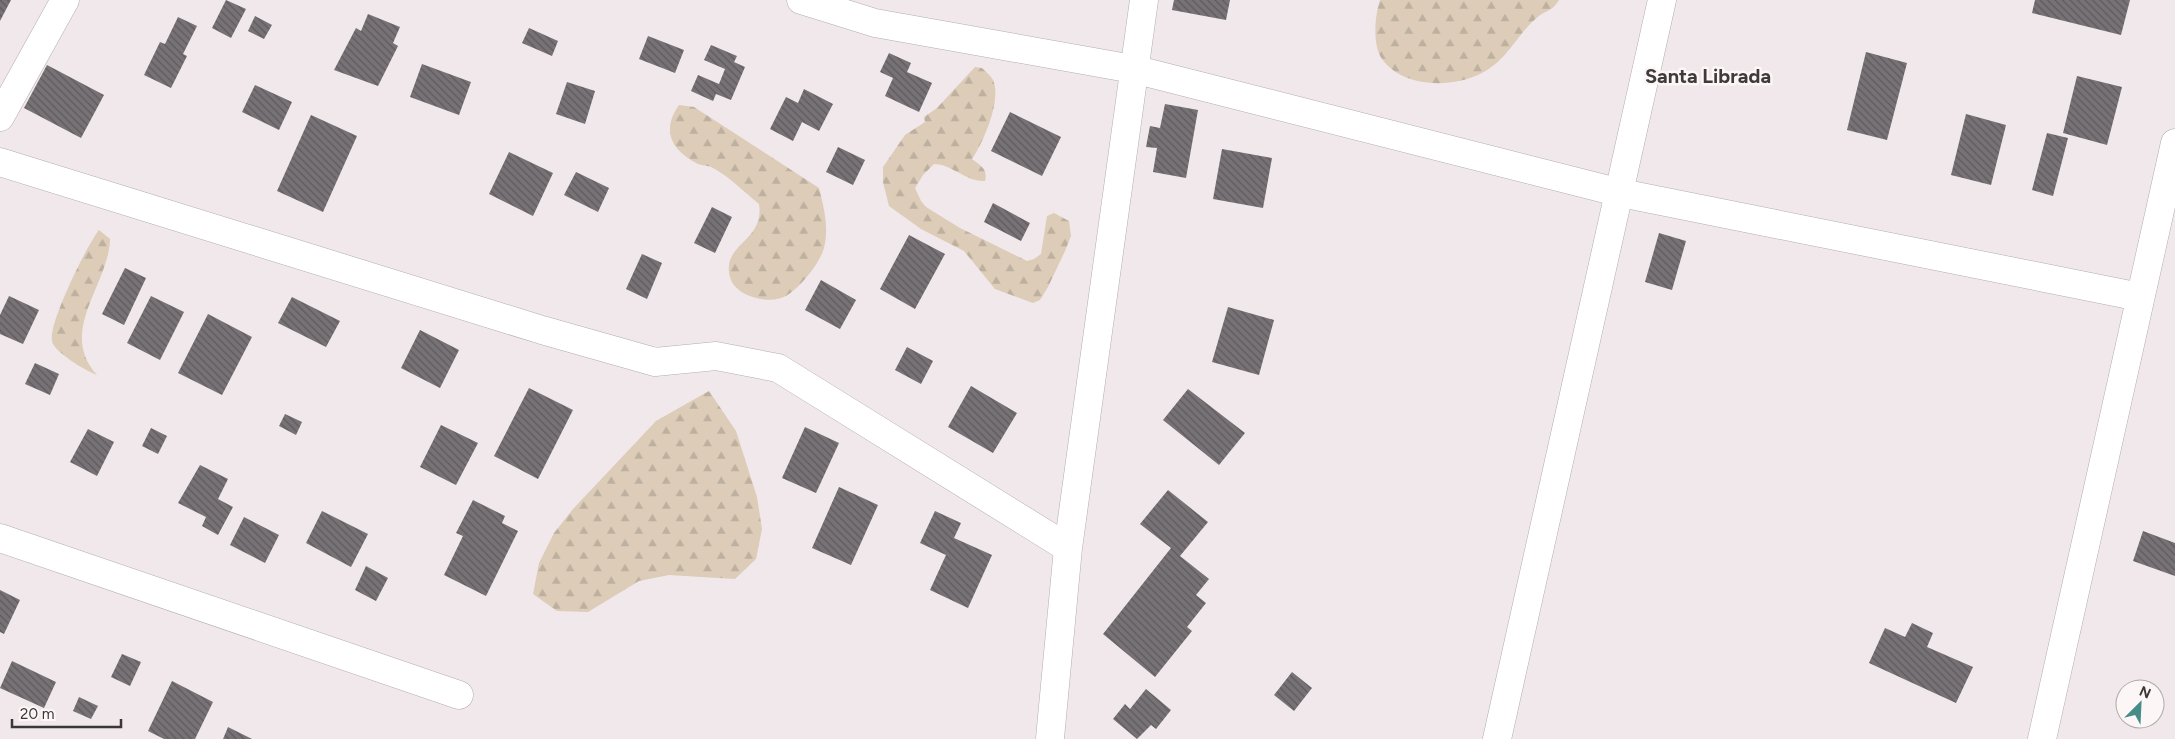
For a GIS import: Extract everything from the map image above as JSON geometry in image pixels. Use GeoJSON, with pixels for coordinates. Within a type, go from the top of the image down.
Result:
{"type":"FeatureCollection","features":[{"type":"Feature","properties":{"kind":"street"},"geometry":{"type":"LineString","coordinates":[[0,117],[65,0]]}},
{"type":"Feature","properties":{"kind":"street"},"geometry":{"type":"LineString","coordinates":[[801,0],[874,23],[1133,69],[1621,193],[2140,297]]}},
{"type":"Feature","properties":{"kind":"street"},"geometry":{"type":"LineString","coordinates":[[1050,738],[1068,548],[1144,0]]}},
{"type":"Feature","properties":{"kind":"street"},"geometry":{"type":"LineString","coordinates":[[1497,739],[1621,193],[1662,0]]}},
{"type":"Feature","properties":{"kind":"street"},"geometry":{"type":"LineString","coordinates":[[2042,739],[2175,143]]}},
{"type":"Feature","properties":{"kind":"street"},"geometry":{"type":"LineString","coordinates":[[0,162],[542,330],[655,362],[716,356],[778,368],[1068,548]]}},
{"type":"Feature","properties":{"kind":"street"},"geometry":{"type":"LineString","coordinates":[[0,538],[460,695]]}},
{"type":"Feature","properties":{"kind":"green space"},"geometry":{"type":"Polygon","coordinates":[[[1380,0],[1559,0],[1557,4],[1531,23],[1498,62],[1490,68],[1468,79],[1455,82],[1428,83],[1402,76],[1391,69],[1382,59],[1376,38],[1376,22],[1380,0]]]}},
{"type":"Feature","properties":{"kind":"green space"},"geometry":{"type":"Polygon","coordinates":[[[975,67],[982,68],[990,76],[995,88],[995,99],[990,121],[972,159],[985,171],[985,181],[972,179],[947,167],[934,164],[923,175],[915,188],[926,207],[960,228],[1027,261],[1041,254],[1047,216],[1054,213],[1069,221],[1071,236],[1065,251],[1040,300],[1033,303],[995,289],[964,251],[921,229],[889,206],[883,182],[883,167],[905,135],[925,122],[924,117],[937,108],[975,67]]]}},
{"type":"Feature","properties":{"kind":"green space"},"geometry":{"type":"Polygon","coordinates":[[[679,105],[694,107],[819,188],[826,225],[824,248],[809,275],[786,296],[771,300],[754,297],[739,290],[733,284],[729,266],[737,249],[756,227],[759,217],[759,204],[725,175],[711,167],[698,164],[689,159],[675,146],[670,131],[674,114],[679,105]]]}},
{"type":"Feature","properties":{"kind":"green space"},"geometry":{"type":"Polygon","coordinates":[[[99,230],[110,239],[108,256],[88,308],[83,325],[82,342],[86,358],[97,375],[64,356],[52,341],[52,332],[62,302],[78,267],[99,230]]]}},
{"type":"Feature","properties":{"kind":"green space"},"geometry":{"type":"Polygon","coordinates":[[[709,391],[736,431],[757,497],[762,529],[756,559],[735,579],[669,575],[639,581],[588,612],[557,611],[533,594],[539,563],[554,533],[573,509],[656,421],[709,391]]]}},
{"type":"Feature","properties":{"kind":"building"},"geometry":{"type":"Polygon","coordinates":[[[0,0],[11,0],[0,21],[0,0]]]}},
{"type":"Feature","properties":{"kind":"building"},"geometry":{"type":"Polygon","coordinates":[[[226,0],[246,9],[231,38],[212,28],[226,0]]]}},
{"type":"Feature","properties":{"kind":"building"},"geometry":{"type":"Polygon","coordinates":[[[1174,0],[1230,0],[1226,20],[1172,10],[1174,0]]]}},
{"type":"Feature","properties":{"kind":"building"},"geometry":{"type":"Polygon","coordinates":[[[2035,0],[2130,0],[2121,35],[2032,13],[2035,0]]]}},
{"type":"Feature","properties":{"kind":"building"},"geometry":{"type":"Polygon","coordinates":[[[368,14],[400,27],[393,43],[398,46],[378,86],[334,70],[356,28],[361,31],[368,14]]]}},
{"type":"Feature","properties":{"kind":"building"},"geometry":{"type":"Polygon","coordinates":[[[255,16],[272,25],[264,39],[248,31],[255,16]]]}},
{"type":"Feature","properties":{"kind":"building"},"geometry":{"type":"Polygon","coordinates":[[[178,17],[197,26],[183,54],[187,56],[171,88],[144,75],[160,42],[165,44],[178,17]]]}},
{"type":"Feature","properties":{"kind":"building"},"geometry":{"type":"Polygon","coordinates":[[[529,28],[558,41],[552,56],[522,43],[529,28]]]}},
{"type":"Feature","properties":{"kind":"building"},"geometry":{"type":"Polygon","coordinates":[[[648,36],[684,50],[675,73],[639,59],[648,36]]]}},
{"type":"Feature","properties":{"kind":"building"},"geometry":{"type":"Polygon","coordinates":[[[711,45],[737,56],[734,62],[745,67],[731,100],[716,94],[713,101],[691,91],[698,75],[719,84],[725,69],[704,60],[711,45]]]}},
{"type":"Feature","properties":{"kind":"building"},"geometry":{"type":"Polygon","coordinates":[[[1866,52],[1907,63],[1887,140],[1847,130],[1866,52]]]}},
{"type":"Feature","properties":{"kind":"building"},"geometry":{"type":"Polygon","coordinates":[[[889,53],[911,63],[907,72],[932,83],[919,112],[885,96],[893,78],[880,72],[889,53]]]}},
{"type":"Feature","properties":{"kind":"building"},"geometry":{"type":"Polygon","coordinates":[[[422,64],[471,82],[459,115],[410,97],[422,64]]]}},
{"type":"Feature","properties":{"kind":"building"},"geometry":{"type":"Polygon","coordinates":[[[47,65],[104,95],[81,138],[24,108],[47,65]]]}},
{"type":"Feature","properties":{"kind":"building"},"geometry":{"type":"Polygon","coordinates":[[[2077,76],[2122,87],[2107,145],[2063,133],[2077,76]]]}},
{"type":"Feature","properties":{"kind":"building"},"geometry":{"type":"Polygon","coordinates":[[[567,82],[595,91],[585,124],[556,114],[567,82]]]}},
{"type":"Feature","properties":{"kind":"building"},"geometry":{"type":"Polygon","coordinates":[[[255,85],[292,102],[279,130],[242,112],[255,85]]]}},
{"type":"Feature","properties":{"kind":"building"},"geometry":{"type":"Polygon","coordinates":[[[804,89],[833,104],[819,131],[802,122],[793,141],[770,129],[786,97],[798,103],[804,89]]]}},
{"type":"Feature","properties":{"kind":"building"},"geometry":{"type":"Polygon","coordinates":[[[1165,104],[1198,110],[1186,178],[1153,172],[1157,148],[1146,147],[1150,126],[1160,128],[1165,104]]]}},
{"type":"Feature","properties":{"kind":"building"},"geometry":{"type":"Polygon","coordinates":[[[1010,112],[1061,137],[1042,176],[991,151],[1010,112]]]}},
{"type":"Feature","properties":{"kind":"building"},"geometry":{"type":"Polygon","coordinates":[[[1966,114],[2006,125],[1991,185],[1951,175],[1966,114]]]}},
{"type":"Feature","properties":{"kind":"building"},"geometry":{"type":"Polygon","coordinates":[[[311,115],[357,136],[323,212],[277,191],[311,115]]]}},
{"type":"Feature","properties":{"kind":"building"},"geometry":{"type":"Polygon","coordinates":[[[2047,133],[2068,138],[2053,196],[2032,190],[2047,133]]]}},
{"type":"Feature","properties":{"kind":"building"},"geometry":{"type":"Polygon","coordinates":[[[838,147],[865,160],[853,185],[826,172],[838,147]]]}},
{"type":"Feature","properties":{"kind":"building"},"geometry":{"type":"Polygon","coordinates":[[[1222,149],[1272,158],[1263,208],[1213,199],[1222,149]]]}},
{"type":"Feature","properties":{"kind":"building"},"geometry":{"type":"Polygon","coordinates":[[[509,152],[553,173],[533,216],[489,194],[509,152]]]}},
{"type":"Feature","properties":{"kind":"building"},"geometry":{"type":"Polygon","coordinates":[[[576,172],[609,188],[598,212],[564,195],[576,172]]]}},
{"type":"Feature","properties":{"kind":"building"},"geometry":{"type":"Polygon","coordinates":[[[993,203],[1030,223],[1021,241],[984,222],[993,203]]]}},
{"type":"Feature","properties":{"kind":"building"},"geometry":{"type":"Polygon","coordinates":[[[712,207],[732,217],[715,253],[694,243],[712,207]]]}},
{"type":"Feature","properties":{"kind":"building"},"geometry":{"type":"Polygon","coordinates":[[[1659,233],[1686,241],[1672,290],[1645,282],[1659,233]]]}},
{"type":"Feature","properties":{"kind":"building"},"geometry":{"type":"Polygon","coordinates":[[[909,235],[945,254],[915,309],[880,289],[909,235]]]}},
{"type":"Feature","properties":{"kind":"building"},"geometry":{"type":"Polygon","coordinates":[[[642,254],[662,263],[647,299],[626,289],[642,254]]]}},
{"type":"Feature","properties":{"kind":"building"},"geometry":{"type":"Polygon","coordinates":[[[125,268],[146,278],[124,325],[102,314],[125,268]]]}},
{"type":"Feature","properties":{"kind":"building"},"geometry":{"type":"Polygon","coordinates":[[[821,280],[856,300],[840,329],[805,310],[821,280]]]}},
{"type":"Feature","properties":{"kind":"building"},"geometry":{"type":"Polygon","coordinates":[[[9,296],[39,310],[23,344],[0,334],[0,315],[9,296]]]}},
{"type":"Feature","properties":{"kind":"building"},"geometry":{"type":"Polygon","coordinates":[[[151,296],[184,312],[160,360],[127,343],[151,296]]]}},
{"type":"Feature","properties":{"kind":"building"},"geometry":{"type":"Polygon","coordinates":[[[292,297],[340,321],[326,347],[278,323],[292,297]]]}},
{"type":"Feature","properties":{"kind":"building"},"geometry":{"type":"Polygon","coordinates":[[[1228,307],[1274,320],[1259,375],[1212,362],[1228,307]]]}},
{"type":"Feature","properties":{"kind":"building"},"geometry":{"type":"Polygon","coordinates":[[[208,314],[252,337],[222,395],[178,373],[208,314]]]}},
{"type":"Feature","properties":{"kind":"building"},"geometry":{"type":"Polygon","coordinates":[[[420,330],[459,350],[440,388],[401,368],[420,330]]]}},
{"type":"Feature","properties":{"kind":"building"},"geometry":{"type":"Polygon","coordinates":[[[907,347],[933,361],[921,384],[895,370],[907,347]]]}},
{"type":"Feature","properties":{"kind":"building"},"geometry":{"type":"Polygon","coordinates":[[[35,363],[59,374],[50,395],[25,384],[35,363]]]}},
{"type":"Feature","properties":{"kind":"building"},"geometry":{"type":"Polygon","coordinates":[[[971,386],[1017,413],[993,453],[948,427],[971,386]]]}},
{"type":"Feature","properties":{"kind":"building"},"geometry":{"type":"Polygon","coordinates":[[[529,388],[573,410],[538,479],[494,456],[529,388]]]}},
{"type":"Feature","properties":{"kind":"building"},"geometry":{"type":"Polygon","coordinates":[[[1188,389],[1245,433],[1219,465],[1163,420],[1188,389]]]}},
{"type":"Feature","properties":{"kind":"building"},"geometry":{"type":"Polygon","coordinates":[[[285,414],[302,422],[296,435],[279,426],[285,414]]]}},
{"type":"Feature","properties":{"kind":"building"},"geometry":{"type":"Polygon","coordinates":[[[441,425],[478,443],[456,485],[420,467],[441,425]]]}},
{"type":"Feature","properties":{"kind":"building"},"geometry":{"type":"Polygon","coordinates":[[[805,427],[839,443],[816,493],[782,478],[805,427]]]}},
{"type":"Feature","properties":{"kind":"building"},"geometry":{"type":"Polygon","coordinates":[[[151,428],[167,436],[158,454],[142,446],[151,428]]]}},
{"type":"Feature","properties":{"kind":"building"},"geometry":{"type":"Polygon","coordinates":[[[88,429],[114,442],[97,476],[70,462],[88,429]]]}},
{"type":"Feature","properties":{"kind":"building"},"geometry":{"type":"Polygon","coordinates":[[[200,465],[228,479],[218,499],[233,507],[218,535],[202,526],[206,517],[178,503],[200,465]]]}},
{"type":"Feature","properties":{"kind":"building"},"geometry":{"type":"Polygon","coordinates":[[[839,487],[878,505],[851,565],[812,548],[839,487]]]}},
{"type":"Feature","properties":{"kind":"building"},"geometry":{"type":"Polygon","coordinates":[[[1168,490],[1208,522],[1180,556],[1209,579],[1196,595],[1206,603],[1187,627],[1192,631],[1155,677],[1103,634],[1171,548],[1140,524],[1168,490]]]}},
{"type":"Feature","properties":{"kind":"building"},"geometry":{"type":"Polygon","coordinates":[[[473,500],[505,516],[502,523],[518,531],[486,596],[444,575],[463,536],[456,533],[473,500]]]}},
{"type":"Feature","properties":{"kind":"building"},"geometry":{"type":"Polygon","coordinates":[[[322,511],[368,534],[351,567],[306,543],[322,511]]]}},
{"type":"Feature","properties":{"kind":"building"},"geometry":{"type":"Polygon","coordinates":[[[935,511],[961,523],[954,538],[992,555],[968,608],[930,590],[946,555],[920,543],[935,511]]]}},
{"type":"Feature","properties":{"kind":"building"},"geometry":{"type":"Polygon","coordinates":[[[244,517],[279,535],[265,563],[230,545],[244,517]]]}},
{"type":"Feature","properties":{"kind":"building"},"geometry":{"type":"Polygon","coordinates":[[[2143,531],[2175,543],[2175,576],[2133,561],[2143,531]]]}},
{"type":"Feature","properties":{"kind":"building"},"geometry":{"type":"Polygon","coordinates":[[[366,566],[388,578],[376,601],[355,590],[366,566]]]}},
{"type":"Feature","properties":{"kind":"building"},"geometry":{"type":"Polygon","coordinates":[[[0,590],[20,600],[4,634],[0,632],[0,590]]]}},
{"type":"Feature","properties":{"kind":"building"},"geometry":{"type":"Polygon","coordinates":[[[1912,623],[1933,633],[1927,647],[1973,667],[1956,703],[1869,663],[1885,628],[1905,637],[1912,623]]]}},
{"type":"Feature","properties":{"kind":"building"},"geometry":{"type":"Polygon","coordinates":[[[122,654],[141,662],[130,686],[111,677],[122,654]]]}},
{"type":"Feature","properties":{"kind":"building"},"geometry":{"type":"Polygon","coordinates":[[[12,661],[56,682],[44,708],[0,688],[12,661]]]}},
{"type":"Feature","properties":{"kind":"building"},"geometry":{"type":"Polygon","coordinates":[[[1292,672],[1312,688],[1294,711],[1274,695],[1292,672]]]}},
{"type":"Feature","properties":{"kind":"building"},"geometry":{"type":"Polygon","coordinates":[[[172,681],[213,702],[195,739],[164,739],[148,731],[172,681]]]}},
{"type":"Feature","properties":{"kind":"building"},"geometry":{"type":"Polygon","coordinates":[[[1146,689],[1171,710],[1156,729],[1151,725],[1137,739],[1113,719],[1125,704],[1130,709],[1146,689]]]}},
{"type":"Feature","properties":{"kind":"building"},"geometry":{"type":"Polygon","coordinates":[[[79,697],[98,706],[91,719],[73,711],[79,697]]]}},
{"type":"Feature","properties":{"kind":"building"},"geometry":{"type":"Polygon","coordinates":[[[228,727],[252,739],[223,739],[228,727]]]}},
{"type":"Feature","properties":{"kind":"district","name":"Santa Librada"},"geometry":{"type":"Point","coordinates":[1708,76]}}]}
